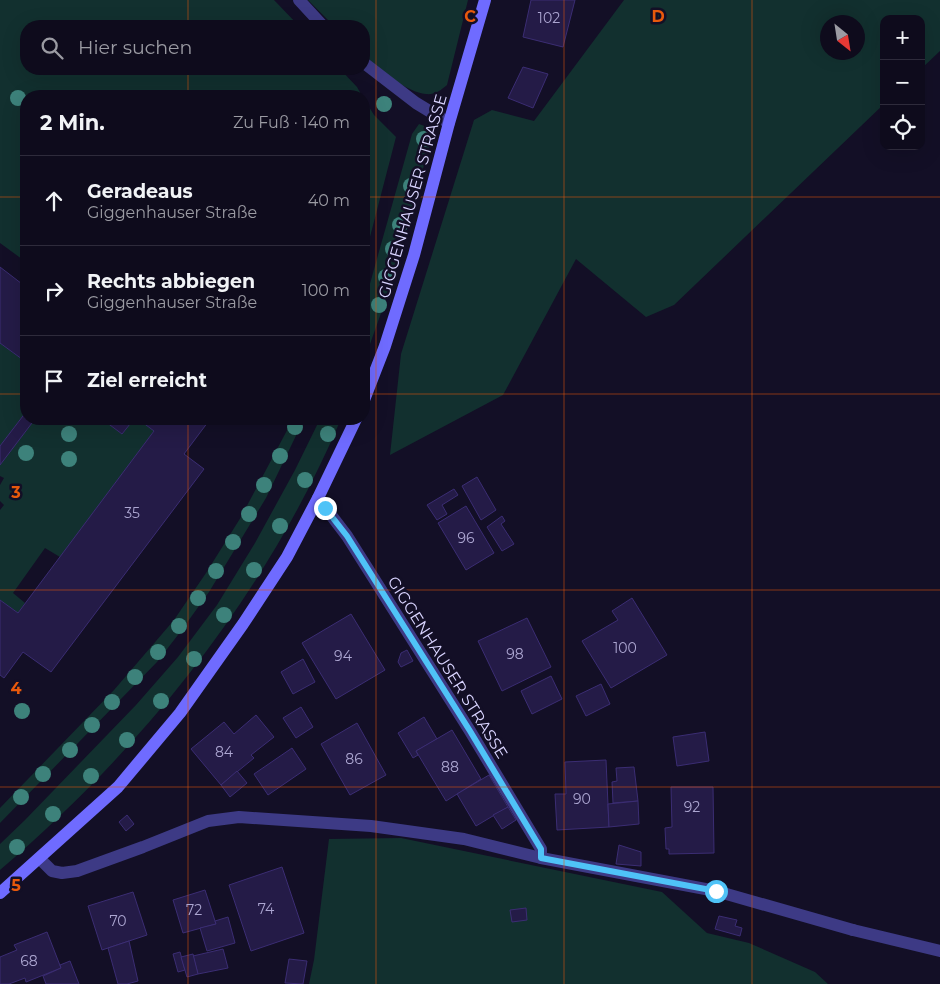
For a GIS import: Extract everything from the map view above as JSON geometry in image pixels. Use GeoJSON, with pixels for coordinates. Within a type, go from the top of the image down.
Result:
{"type":"FeatureCollection","features":[{"type":"Feature","properties":{"kind":"main road","name":"GIGGENHAUSER STRASSE"},"geometry":{"type":"LineString","coordinates":[[370,385],[385,346],[414,255],[449,123],[485,0]]}},
{"type":"Feature","properties":{"kind":"main road"},"geometry":{"type":"LineString","coordinates":[[0,893],[118,787],[180,713],[244,624],[287,556],[318,498],[353,425]]}},
{"type":"Feature","properties":{"kind":"street"},"geometry":{"type":"LineString","coordinates":[[299,0],[317,20]]}},
{"type":"Feature","properties":{"kind":"street"},"geometry":{"type":"LineString","coordinates":[[370,69],[416,103],[449,123]]}},
{"type":"Feature","properties":{"kind":"street","name":"GIGGENHAUSER STRASSE"},"geometry":{"type":"LineString","coordinates":[[318,498],[347,536],[470,731],[541,849],[541,858]]}},
{"type":"Feature","properties":{"kind":"street"},"geometry":{"type":"LineString","coordinates":[[40,859],[52,871],[62,873],[77,871],[143,848],[208,821],[239,817],[390,829],[464,839],[541,858],[716,891],[853,930],[940,951]]}},
{"type":"Feature","properties":{"kind":"green space"},"geometry":{"type":"Polygon","coordinates":[[[0,0],[274,0],[293,20],[20,20],[20,75],[346,75],[359,90],[20,90],[20,258],[0,243],[0,0]]]}},
{"type":"Feature","properties":{"kind":"green space"},"geometry":{"type":"Polygon","coordinates":[[[308,0],[468,0],[447,85],[432,94],[419,93],[402,85],[370,60],[370,20],[328,20],[308,0]]]}},
{"type":"Feature","properties":{"kind":"green space"},"geometry":{"type":"Polygon","coordinates":[[[624,0],[940,0],[940,51],[925,65],[925,15],[880,15],[880,108],[674,305],[646,317],[576,259],[503,395],[390,455],[401,354],[474,120],[492,110],[534,121],[624,0]]]}},
{"type":"Feature","properties":{"kind":"green space"},"geometry":{"type":"Polygon","coordinates":[[[370,109],[396,137],[370,237],[370,109]]]}},
{"type":"Feature","properties":{"kind":"green space"},"geometry":{"type":"Polygon","coordinates":[[[419,124],[427,127],[431,136],[430,144],[386,299],[370,344],[370,284],[412,134],[419,124]]]}},
{"type":"Feature","properties":{"kind":"green space"},"geometry":{"type":"Polygon","coordinates":[[[0,343],[20,358],[20,420],[0,446],[0,343]]]}},
{"type":"Feature","properties":{"kind":"green space"},"geometry":{"type":"Polygon","coordinates":[[[30,425],[110,425],[122,434],[129,425],[146,425],[154,431],[60,557],[45,548],[13,593],[25,603],[18,613],[0,600],[0,510],[4,505],[0,501],[0,485],[4,478],[0,476],[0,465],[30,425]]]}},
{"type":"Feature","properties":{"kind":"green space"},"geometry":{"type":"Polygon","coordinates":[[[290,425],[301,425],[266,498],[209,592],[181,631],[157,662],[0,823],[0,808],[114,690],[174,620],[241,517],[290,425]]]}},
{"type":"Feature","properties":{"kind":"green space"},"geometry":{"type":"Polygon","coordinates":[[[317,425],[338,425],[311,484],[276,546],[238,606],[197,664],[152,719],[104,772],[0,870],[0,844],[136,705],[178,657],[217,605],[255,543],[317,425]]]}},
{"type":"Feature","properties":{"kind":"green space"},"geometry":{"type":"Polygon","coordinates":[[[401,838],[662,892],[707,933],[749,943],[815,972],[828,984],[309,984],[314,960],[329,839],[401,838]]]}},
{"type":"Feature","properties":{"kind":"building"},"geometry":{"type":"Polygon","coordinates":[[[531,0],[575,0],[563,47],[523,37],[531,0]]]}},
{"type":"Feature","properties":{"kind":"building"},"geometry":{"type":"Polygon","coordinates":[[[523,67],[548,74],[533,108],[508,98],[523,67]]]}},
{"type":"Feature","properties":{"kind":"building"},"geometry":{"type":"Polygon","coordinates":[[[0,267],[20,282],[20,358],[0,343],[0,267]]]}},
{"type":"Feature","properties":{"kind":"building"},"geometry":{"type":"Polygon","coordinates":[[[20,420],[20,425],[30,425],[0,465],[0,446],[20,420]]]}},
{"type":"Feature","properties":{"kind":"building"},"geometry":{"type":"Polygon","coordinates":[[[110,425],[129,425],[122,434],[110,425]]]}},
{"type":"Feature","properties":{"kind":"building"},"geometry":{"type":"Polygon","coordinates":[[[146,425],[206,425],[184,454],[204,469],[51,672],[23,652],[4,678],[0,675],[0,600],[18,613],[154,431],[146,425]]]}},
{"type":"Feature","properties":{"kind":"building"},"geometry":{"type":"Polygon","coordinates":[[[477,477],[496,510],[481,520],[462,486],[477,477]]]}},
{"type":"Feature","properties":{"kind":"building"},"geometry":{"type":"Polygon","coordinates":[[[454,489],[458,495],[442,505],[447,514],[437,520],[427,505],[454,489]]]}},
{"type":"Feature","properties":{"kind":"building"},"geometry":{"type":"Polygon","coordinates":[[[466,506],[494,553],[466,570],[438,523],[466,506]]]}},
{"type":"Feature","properties":{"kind":"building"},"geometry":{"type":"Polygon","coordinates":[[[502,516],[505,521],[501,524],[514,544],[502,551],[487,527],[502,516]]]}},
{"type":"Feature","properties":{"kind":"building"},"geometry":{"type":"Polygon","coordinates":[[[632,598],[667,655],[611,688],[582,641],[618,620],[612,611],[632,598]]]}},
{"type":"Feature","properties":{"kind":"building"},"geometry":{"type":"Polygon","coordinates":[[[351,614],[385,670],[336,699],[302,643],[351,614]]]}},
{"type":"Feature","properties":{"kind":"building"},"geometry":{"type":"Polygon","coordinates":[[[527,618],[551,667],[502,691],[478,641],[527,618]]]}},
{"type":"Feature","properties":{"kind":"building"},"geometry":{"type":"Polygon","coordinates":[[[407,650],[413,661],[401,667],[398,662],[401,653],[407,650]]]}},
{"type":"Feature","properties":{"kind":"building"},"geometry":{"type":"Polygon","coordinates":[[[303,659],[315,682],[293,694],[281,672],[303,659]]]}},
{"type":"Feature","properties":{"kind":"building"},"geometry":{"type":"Polygon","coordinates":[[[551,676],[562,699],[532,714],[521,691],[551,676]]]}},
{"type":"Feature","properties":{"kind":"building"},"geometry":{"type":"Polygon","coordinates":[[[601,684],[610,704],[586,716],[576,696],[601,684]]]}},
{"type":"Feature","properties":{"kind":"building"},"geometry":{"type":"Polygon","coordinates":[[[301,707],[313,727],[296,738],[283,718],[301,707]]]}},
{"type":"Feature","properties":{"kind":"building"},"geometry":{"type":"Polygon","coordinates":[[[256,715],[274,737],[251,755],[254,758],[221,785],[191,749],[224,722],[234,734],[256,715]]]}},
{"type":"Feature","properties":{"kind":"building"},"geometry":{"type":"Polygon","coordinates":[[[424,717],[437,739],[416,751],[418,755],[413,758],[398,733],[424,717]]]}},
{"type":"Feature","properties":{"kind":"building"},"geometry":{"type":"Polygon","coordinates":[[[357,723],[386,775],[350,795],[321,744],[357,723]]]}},
{"type":"Feature","properties":{"kind":"building"},"geometry":{"type":"Polygon","coordinates":[[[452,730],[481,779],[446,801],[416,751],[452,730]]]}},
{"type":"Feature","properties":{"kind":"building"},"geometry":{"type":"Polygon","coordinates":[[[705,732],[709,761],[677,766],[673,737],[705,732]]]}},
{"type":"Feature","properties":{"kind":"building"},"geometry":{"type":"Polygon","coordinates":[[[292,748],[306,769],[268,795],[254,774],[292,748]]]}},
{"type":"Feature","properties":{"kind":"building"},"geometry":{"type":"Polygon","coordinates":[[[606,760],[609,827],[557,830],[555,794],[566,794],[565,762],[606,760]]]}},
{"type":"Feature","properties":{"kind":"building"},"geometry":{"type":"Polygon","coordinates":[[[634,767],[638,801],[613,803],[612,782],[617,781],[616,768],[634,767]]]}},
{"type":"Feature","properties":{"kind":"building"},"geometry":{"type":"Polygon","coordinates":[[[237,771],[247,783],[230,797],[221,785],[237,771]]]}},
{"type":"Feature","properties":{"kind":"building"},"geometry":{"type":"Polygon","coordinates":[[[489,775],[508,807],[476,826],[457,794],[489,775]]]}},
{"type":"Feature","properties":{"kind":"building"},"geometry":{"type":"Polygon","coordinates":[[[671,787],[713,787],[714,853],[669,854],[669,849],[666,849],[665,828],[672,827],[671,787]]]}},
{"type":"Feature","properties":{"kind":"building"},"geometry":{"type":"Polygon","coordinates":[[[638,801],[639,824],[609,827],[608,804],[638,801]]]}},
{"type":"Feature","properties":{"kind":"building"},"geometry":{"type":"Polygon","coordinates":[[[508,807],[516,820],[502,829],[493,815],[508,807]]]}},
{"type":"Feature","properties":{"kind":"building"},"geometry":{"type":"Polygon","coordinates":[[[127,815],[134,824],[126,831],[119,822],[127,815]]]}},
{"type":"Feature","properties":{"kind":"building"},"geometry":{"type":"Polygon","coordinates":[[[619,845],[641,852],[641,866],[616,864],[619,845]]]}},
{"type":"Feature","properties":{"kind":"building"},"geometry":{"type":"Polygon","coordinates":[[[282,867],[304,933],[251,951],[229,885],[282,867]]]}},
{"type":"Feature","properties":{"kind":"building"},"geometry":{"type":"Polygon","coordinates":[[[205,890],[216,924],[183,933],[173,900],[205,890]]]}},
{"type":"Feature","properties":{"kind":"building"},"geometry":{"type":"Polygon","coordinates":[[[133,892],[147,935],[102,950],[88,906],[133,892]]]}},
{"type":"Feature","properties":{"kind":"building"},"geometry":{"type":"Polygon","coordinates":[[[526,908],[527,920],[512,922],[510,910],[526,908]]]}},
{"type":"Feature","properties":{"kind":"building"},"geometry":{"type":"Polygon","coordinates":[[[719,916],[737,920],[735,926],[742,928],[740,936],[715,929],[719,916]]]}},
{"type":"Feature","properties":{"kind":"building"},"geometry":{"type":"Polygon","coordinates":[[[228,917],[235,943],[207,951],[200,928],[216,924],[215,921],[228,917]]]}},
{"type":"Feature","properties":{"kind":"building"},"geometry":{"type":"Polygon","coordinates":[[[47,932],[61,968],[26,982],[25,978],[9,984],[0,984],[0,957],[17,950],[14,945],[47,932]]]}},
{"type":"Feature","properties":{"kind":"building"},"geometry":{"type":"Polygon","coordinates":[[[129,941],[138,981],[118,984],[108,948],[129,941]]]}},
{"type":"Feature","properties":{"kind":"building"},"geometry":{"type":"Polygon","coordinates":[[[223,949],[228,968],[198,974],[193,956],[223,949]]]}},
{"type":"Feature","properties":{"kind":"building"},"geometry":{"type":"Polygon","coordinates":[[[180,952],[185,970],[178,972],[173,954],[180,952]]]}},
{"type":"Feature","properties":{"kind":"building"},"geometry":{"type":"Polygon","coordinates":[[[193,954],[198,974],[187,977],[181,957],[193,954]]]}},
{"type":"Feature","properties":{"kind":"building"},"geometry":{"type":"Polygon","coordinates":[[[289,959],[307,961],[303,984],[285,983],[289,959]]]}},
{"type":"Feature","properties":{"kind":"building"},"geometry":{"type":"Polygon","coordinates":[[[70,961],[79,984],[46,984],[43,976],[61,968],[60,965],[70,961]]]}},
{"type":"Feature","properties":{"kind":"route"},"geometry":{"type":"LineString","coordinates":[[325,508],[347,536],[470,731],[541,849],[541,858],[716,891]]}}]}
